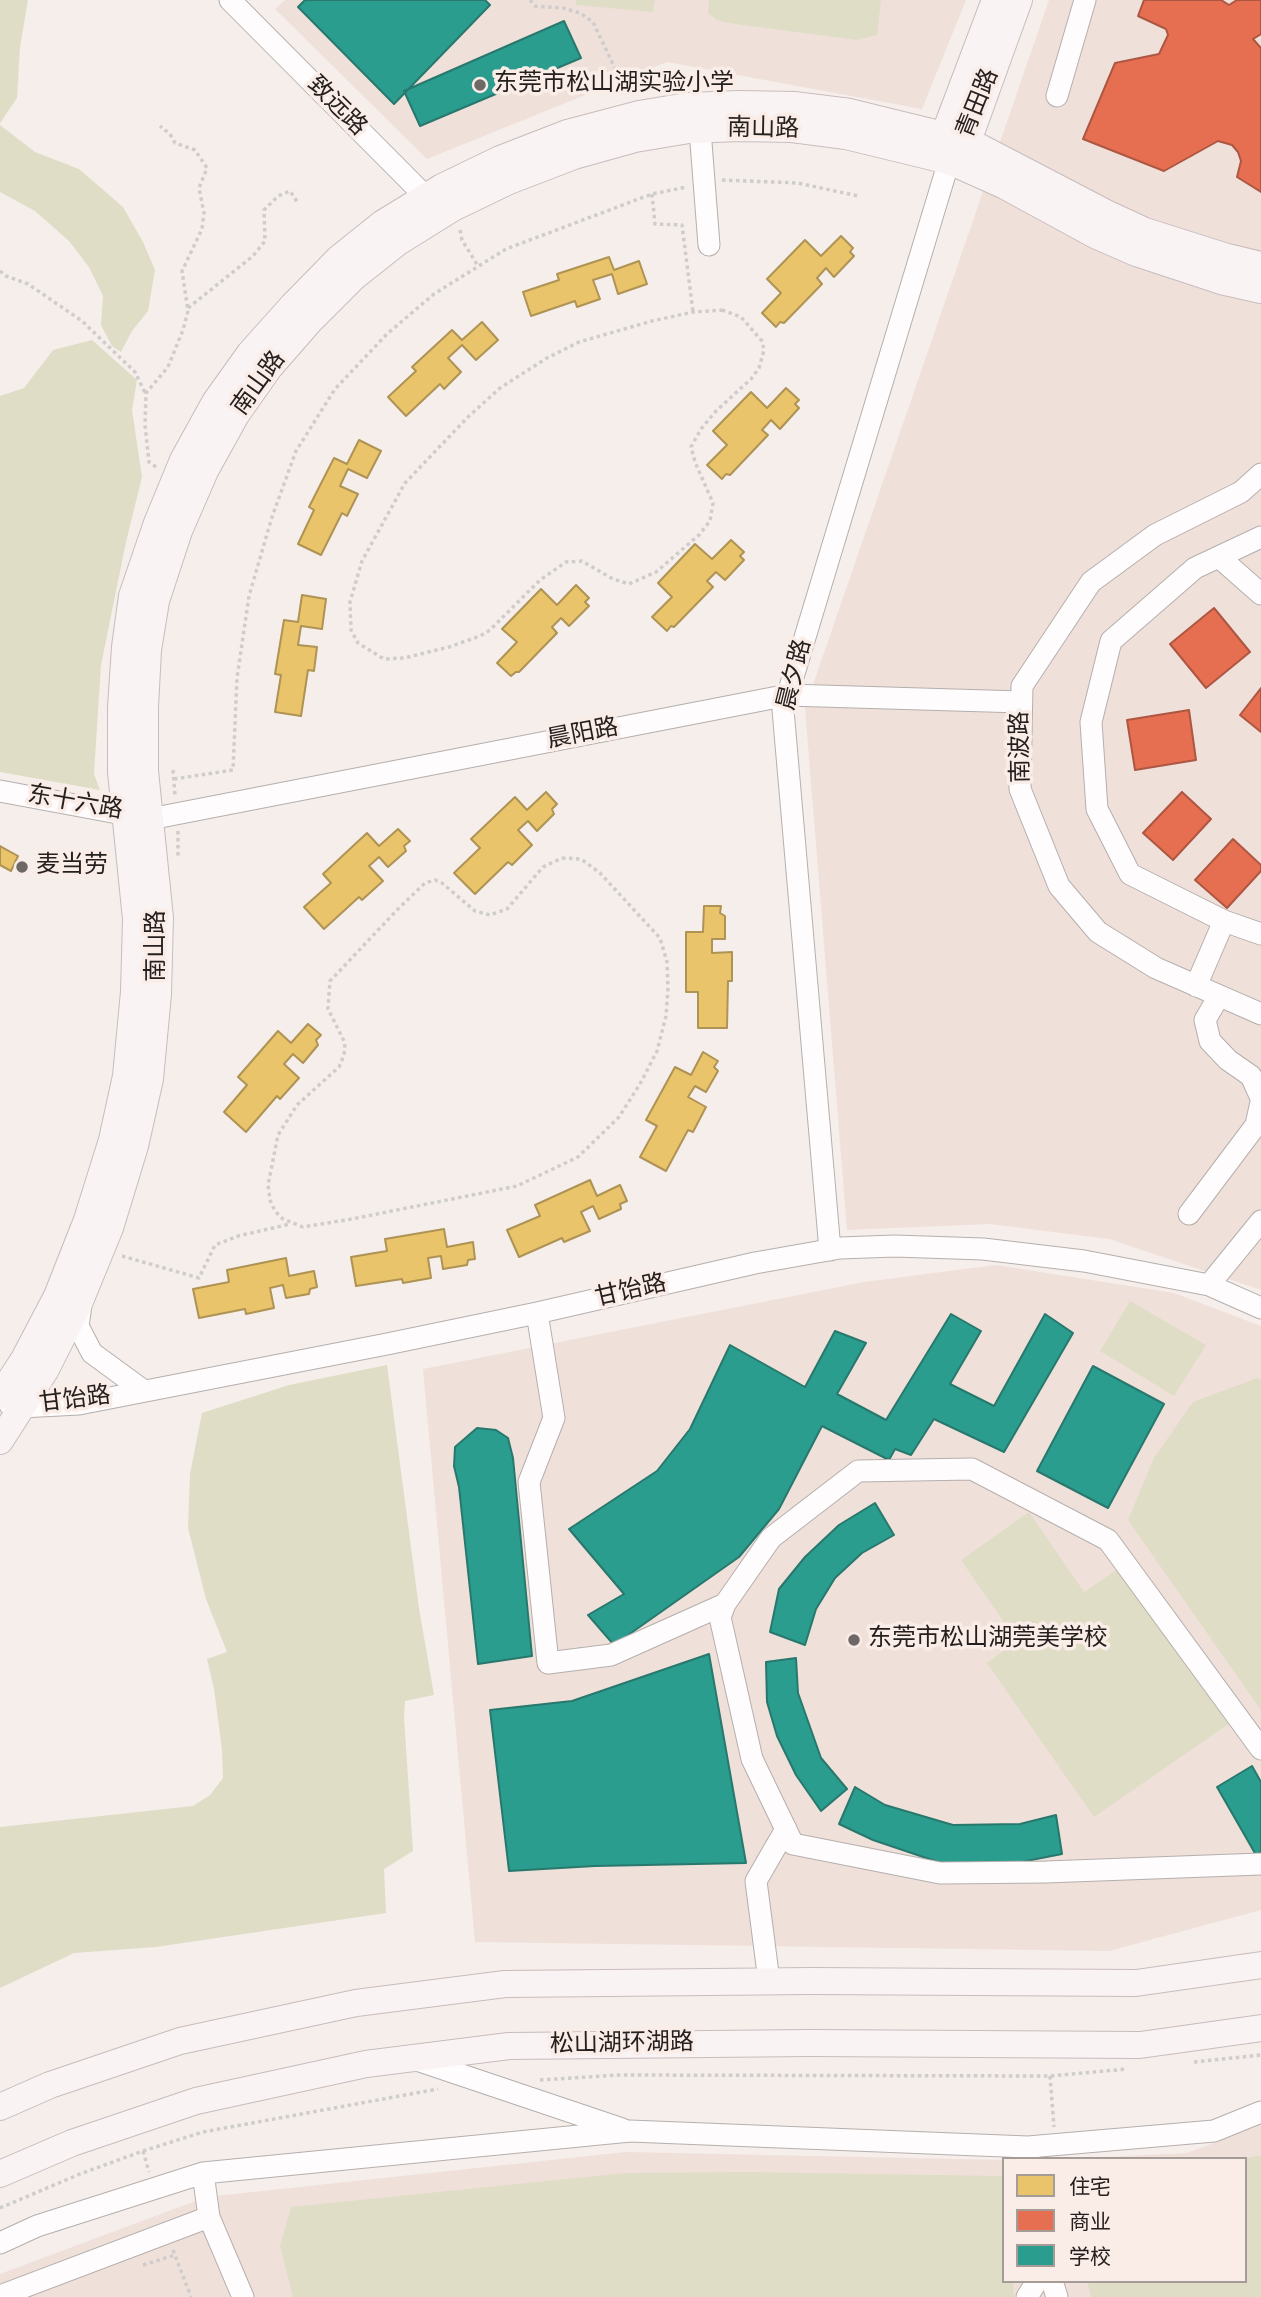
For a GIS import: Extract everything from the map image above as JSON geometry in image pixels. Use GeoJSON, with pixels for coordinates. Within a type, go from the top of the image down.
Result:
{"type":"FeatureCollection","features":[{"type":"Feature","properties":{"kind":"main road","name":"青田路"},"geometry":{"type":"LineString","coordinates":[[949,161],[995,0]]}},
{"type":"Feature","properties":{"kind":"main road","name":"青田路"},"geometry":{"type":"LineString","coordinates":[[956,138],[1019,0]]}},
{"type":"Feature","properties":{"kind":"main road","name":"南山路"},"geometry":{"type":"LineString","coordinates":[[0,1441],[7,1402],[24,1359],[57,1296],[87,1220],[112,1140],[126,1076],[134,992],[137,816],[145,771],[145,707],[156,601],[179,531],[205,471],[236,415],[268,368],[354,277],[397,243],[431,208],[500,159],[567,133],[639,114],[687,106],[794,105],[850,112],[956,138],[1145,231],[1261,265]]}},
{"type":"Feature","properties":{"kind":"main road","name":"南山路"},"geometry":{"type":"LineString","coordinates":[[7,1402],[44,1371],[83,1295],[110,1228],[135,1146],[150,1079],[158,994],[160,918],[137,816],[121,772],[124,647],[132,596],[174,481],[215,402],[250,353],[338,259],[383,223],[574,156],[635,139],[700,130],[792,129],[846,136],[949,161],[1005,186],[1095,235],[1136,253],[1221,281],[1261,290]]}},
{"type":"Feature","properties":{"kind":"main road"},"geometry":{"type":"LineString","coordinates":[[0,2106],[50,2085],[180,2041],[356,2003],[505,1984],[769,1981],[1136,1983],[1261,1965]]}},
{"type":"Feature","properties":{"kind":"main road","name":"松山湖环湖路"},"geometry":{"type":"LineString","coordinates":[[0,2174],[72,2143],[196,2101],[366,2064],[509,2046],[810,2043],[1140,2045],[1261,2028]]}},
{"type":"Feature","properties":{"kind":"street","name":"致远路"},"geometry":{"type":"LineString","coordinates":[[230,0],[431,208]]}},
{"type":"Feature","properties":{"kind":"street"},"geometry":{"type":"LineString","coordinates":[[1057,96],[1085,0]]}},
{"type":"Feature","properties":{"kind":"street"},"geometry":{"type":"LineString","coordinates":[[700,130],[709,245]]}},
{"type":"Feature","properties":{"kind":"street","name":"晨夕路"},"geometry":{"type":"LineString","coordinates":[[830,1250],[783,710],[949,161]]}},
{"type":"Feature","properties":{"kind":"street","name":"南波路"},"geometry":{"type":"LineString","coordinates":[[1261,474],[1241,492],[1155,535],[1091,582],[1022,686],[1020,789],[1059,886],[1098,932],[1156,968],[1261,1014]]}},
{"type":"Feature","properties":{"kind":"street"},"geometry":{"type":"LineString","coordinates":[[1261,537],[1195,568],[1111,641],[1091,722],[1097,809],[1130,874],[1224,921],[1261,934]]}},
{"type":"Feature","properties":{"kind":"street"},"geometry":{"type":"LineString","coordinates":[[1219,557],[1261,594]]}},
{"type":"Feature","properties":{"kind":"street","name":"晨阳路"},"geometry":{"type":"LineString","coordinates":[[137,816],[788,695],[1021,702]]}},
{"type":"Feature","properties":{"kind":"street","name":"东十六路"},"geometry":{"type":"LineString","coordinates":[[0,791],[137,816]]}},
{"type":"Feature","properties":{"kind":"street"},"geometry":{"type":"LineString","coordinates":[[1196,986],[1224,921]]}},
{"type":"Feature","properties":{"kind":"street"},"geometry":{"type":"LineString","coordinates":[[1189,1214],[1256,1125],[1261,1100],[1251,1076],[1228,1060],[1210,1041],[1205,1020],[1219,996]]}},
{"type":"Feature","properties":{"kind":"street"},"geometry":{"type":"LineString","coordinates":[[1209,1285],[1261,1221]]}},
{"type":"Feature","properties":{"kind":"street","name":"甘饴路"},"geometry":{"type":"LineString","coordinates":[[7,1402],[79,1404],[537,1313],[755,1263],[830,1250],[895,1246],[983,1249],[1083,1261],[1209,1285],[1261,1308]]}},
{"type":"Feature","properties":{"kind":"street"},"geometry":{"type":"LineString","coordinates":[[83,1295],[78,1326],[92,1353],[144,1391]]}},
{"type":"Feature","properties":{"kind":"street"},"geometry":{"type":"LineString","coordinates":[[537,1313],[554,1418],[529,1482],[548,1663],[611,1656],[725,1604]]}},
{"type":"Feature","properties":{"kind":"street"},"geometry":{"type":"LineString","coordinates":[[1261,1749],[1108,1540],[972,1469],[858,1471],[771,1538],[725,1604],[720,1617],[752,1759],[793,1844],[940,1873],[1261,1864]]}},
{"type":"Feature","properties":{"kind":"street"},"geometry":{"type":"LineString","coordinates":[[769,1981],[756,1881],[786,1829]]}},
{"type":"Feature","properties":{"kind":"street"},"geometry":{"type":"LineString","coordinates":[[412,2058],[630,2131]]}},
{"type":"Feature","properties":{"kind":"street"},"geometry":{"type":"LineString","coordinates":[[0,2243],[37,2226],[202,2173],[630,2131],[1029,2153],[1055,2145],[1214,2131],[1261,2112]]}},
{"type":"Feature","properties":{"kind":"street"},"geometry":{"type":"LineString","coordinates":[[202,2173],[209,2217],[243,2297]]}},
{"type":"Feature","properties":{"kind":"street"},"geometry":{"type":"LineString","coordinates":[[0,2296],[209,2217]]}},
{"type":"Feature","properties":{"kind":"path"},"geometry":{"type":"LineString","coordinates":[[530,0],[535,6],[580,13],[593,22],[639,114]]}},
{"type":"Feature","properties":{"kind":"path"},"geometry":{"type":"LineString","coordinates":[[559,0],[559,8]]}},
{"type":"Feature","properties":{"kind":"path"},"geometry":{"type":"LineString","coordinates":[[146,395],[168,367],[183,330],[188,308],[183,271],[202,229],[204,214],[199,188],[207,168],[195,150],[175,143],[170,134],[160,126]]}},
{"type":"Feature","properties":{"kind":"path"},"geometry":{"type":"LineString","coordinates":[[174,779],[233,769],[237,678],[249,596],[272,517],[296,452],[335,389],[387,334],[435,294],[506,249],[652,194],[723,180],[798,183],[859,196]]}},
{"type":"Feature","properties":{"kind":"path"},"geometry":{"type":"LineString","coordinates":[[188,308],[253,256],[265,241],[264,210],[278,196],[290,191],[298,203]]}},
{"type":"Feature","properties":{"kind":"path"},"geometry":{"type":"LineString","coordinates":[[652,194],[655,224],[682,225],[693,312]]}},
{"type":"Feature","properties":{"kind":"path"},"geometry":{"type":"LineString","coordinates":[[0,271],[37,290],[82,321],[135,372],[146,395],[145,425],[149,462],[174,481]]}},
{"type":"Feature","properties":{"kind":"path"},"geometry":{"type":"LineString","coordinates":[[722,310],[741,317],[762,341],[764,351],[760,368],[716,411],[691,447],[695,463],[713,503],[710,521],[699,535],[656,572],[629,584],[612,579],[582,561],[566,562],[540,580],[490,630],[449,647],[404,658],[384,659],[358,643],[351,630],[350,602],[362,561],[405,484],[468,417],[500,388],[547,358],[579,342],[693,312],[722,310]]}},
{"type":"Feature","properties":{"kind":"path"},"geometry":{"type":"LineString","coordinates":[[100,1251],[199,1278],[215,1245],[238,1236],[293,1224],[303,1227],[352,1219],[517,1186],[578,1157],[619,1118],[657,1051],[666,1016],[667,962],[660,937],[600,873],[581,859],[562,858],[543,867],[507,909],[490,915],[475,911],[442,883],[435,880],[425,883],[330,981],[328,1009],[345,1043],[344,1055],[339,1067],[297,1105],[278,1135],[268,1185],[275,1211],[293,1224]]}},
{"type":"Feature","properties":{"kind":"path"},"geometry":{"type":"LineString","coordinates":[[1182,2063],[1261,2055]]}},
{"type":"Feature","properties":{"kind":"path"},"geometry":{"type":"LineString","coordinates":[[539,2080],[620,2075],[1050,2077],[1129,2068]]}},
{"type":"Feature","properties":{"kind":"path"},"geometry":{"type":"LineString","coordinates":[[1050,2077],[1055,2145]]}},
{"type":"Feature","properties":{"kind":"path"},"geometry":{"type":"LineString","coordinates":[[0,2208],[118,2160],[203,2132],[443,2088]]}},
{"type":"Feature","properties":{"kind":"path"},"geometry":{"type":"LineString","coordinates":[[167,2234],[191,2297]]}},
{"type":"Feature","properties":{"kind":"shaded area"},"geometry":{"type":"Polygon","coordinates":[[[0,0],[28,0],[20,47],[17,98],[0,123],[0,0]]]}},
{"type":"Feature","properties":{"kind":"shaded area","name":"东莞市松山湖实验小学"},"geometry":{"type":"Polygon","coordinates":[[[285,0],[966,0],[922,109],[667,62],[427,159],[275,9],[285,0]]]}},
{"type":"Feature","properties":{"kind":"shaded area"},"geometry":{"type":"Polygon","coordinates":[[[576,0],[655,0],[653,12],[576,5],[576,0]]]}},
{"type":"Feature","properties":{"kind":"shaded area"},"geometry":{"type":"Polygon","coordinates":[[[709,0],[881,0],[877,35],[857,40],[728,23],[717,20],[708,13],[709,0]]]}},
{"type":"Feature","properties":{"kind":"shaded area"},"geometry":{"type":"Polygon","coordinates":[[[1049,0],[1261,0],[1261,1290],[1109,1239],[990,1224],[847,1230],[805,708],[1049,0]]]}},
{"type":"Feature","properties":{"kind":"shaded area"},"geometry":{"type":"Polygon","coordinates":[[[0,125],[35,152],[79,169],[123,207],[143,242],[155,270],[148,311],[132,331],[121,352],[112,346],[101,325],[103,296],[89,267],[69,241],[35,211],[0,192],[0,125]]]}},
{"type":"Feature","properties":{"kind":"shaded area"},"geometry":{"type":"Polygon","coordinates":[[[92,340],[137,380],[132,410],[142,477],[101,665],[94,774],[100,790],[0,772],[0,396],[24,388],[53,350],[92,340]]]}},
{"type":"Feature","properties":{"kind":"shaded area","name":"东莞市松山湖莞美学校"},"geometry":{"type":"Polygon","coordinates":[[[996,1265],[1174,1293],[1261,1326],[1261,1910],[1109,1951],[475,1942],[423,1369],[864,1282],[996,1265]]]}},
{"type":"Feature","properties":{"kind":"shaded area"},"geometry":{"type":"Polygon","coordinates":[[[1130,1301],[1206,1345],[1174,1396],[1100,1351],[1130,1301]]]}},
{"type":"Feature","properties":{"kind":"shaded area"},"geometry":{"type":"Polygon","coordinates":[[[387,1365],[419,1608],[434,1695],[405,1701],[413,1851],[384,1869],[386,1913],[156,1947],[74,1953],[0,1988],[0,1827],[193,1806],[210,1795],[223,1778],[214,1689],[207,1659],[227,1652],[206,1599],[188,1528],[190,1474],[202,1413],[289,1385],[387,1365]]]}},
{"type":"Feature","properties":{"kind":"shaded area"},"geometry":{"type":"Polygon","coordinates":[[[1257,1378],[1261,1379],[1261,1710],[1128,1520],[1154,1458],[1193,1402],[1257,1378]]]}},
{"type":"Feature","properties":{"kind":"shaded area"},"geometry":{"type":"Polygon","coordinates":[[[1029,1512],[1084,1592],[1121,1567],[1230,1723],[1094,1817],[987,1663],[1017,1641],[961,1560],[1029,1512]]]}},
{"type":"Feature","properties":{"kind":"shaded area"},"geometry":{"type":"Polygon","coordinates":[[[1261,2125],[1261,2297],[0,2297],[0,2274],[206,2197],[626,2152],[1002,2160],[1002,2283],[1247,2283],[1247,2157],[1106,2157],[1187,2153],[1261,2125]]]}},
{"type":"Feature","properties":{"kind":"shaded area"},"geometry":{"type":"Polygon","coordinates":[[[1261,2155],[1261,2297],[1091,2297],[1088,2283],[1247,2283],[1247,2158],[1261,2155]]]}},
{"type":"Feature","properties":{"kind":"shaded area"},"geometry":{"type":"Polygon","coordinates":[[[625,2173],[1002,2176],[1002,2283],[1013,2283],[1014,2297],[293,2297],[280,2246],[291,2207],[625,2173]]]}},
{"type":"Feature","properties":{"kind":"building: 住宅"},"geometry":{"type":"Polygon","coordinates":[[[841,236],[853,248],[850,252],[854,256],[834,277],[826,268],[817,278],[822,284],[784,323],[780,322],[776,327],[762,313],[781,293],[767,279],[805,240],[821,256],[841,236]]]}},
{"type":"Feature","properties":{"kind":"building: 住宅"},"geometry":{"type":"Polygon","coordinates":[[[609,257],[614,270],[639,261],[647,284],[618,294],[612,274],[593,280],[600,299],[577,307],[575,301],[531,316],[523,292],[559,280],[557,274],[609,257]]]}},
{"type":"Feature","properties":{"kind":"building: 住宅"},"geometry":{"type":"Polygon","coordinates":[[[482,322],[498,340],[476,360],[462,345],[448,358],[461,372],[444,389],[440,384],[406,416],[388,397],[416,371],[412,367],[452,330],[462,340],[482,322]]]}},
{"type":"Feature","properties":{"kind":"building: 住宅"},"geometry":{"type":"Polygon","coordinates":[[[786,388],[799,400],[795,404],[799,408],[780,429],[771,420],[762,430],[768,435],[730,475],[726,474],[722,479],[707,465],[727,445],[713,431],[751,392],[767,408],[786,388]]]}},
{"type":"Feature","properties":{"kind":"building: 住宅"},"geometry":{"type":"Polygon","coordinates":[[[359,440],[381,451],[367,478],[348,469],[340,486],[358,494],[347,516],[342,513],[321,555],[298,544],[314,510],[309,507],[334,458],[347,464],[359,440]]]}},
{"type":"Feature","properties":{"kind":"building: 住宅"},"geometry":{"type":"Polygon","coordinates":[[[731,540],[744,552],[740,556],[744,560],[725,580],[716,572],[707,581],[713,587],[667,631],[652,617],[672,597],[658,583],[695,544],[712,559],[731,540]]]}},
{"type":"Feature","properties":{"kind":"building: 住宅"},"geometry":{"type":"Polygon","coordinates":[[[576,585],[589,598],[585,602],[589,606],[569,626],[561,618],[552,627],[557,633],[519,672],[511,676],[497,663],[517,642],[502,629],[541,589],[557,605],[576,585]]]}},
{"type":"Feature","properties":{"kind":"building: 住宅"},"geometry":{"type":"Polygon","coordinates":[[[302,595],[326,599],[322,629],[301,626],[298,645],[317,647],[314,671],[308,670],[301,716],[275,712],[281,675],[275,674],[284,620],[298,622],[302,595]]]}},
{"type":"Feature","properties":{"kind":"building: 住宅"},"geometry":{"type":"Polygon","coordinates":[[[546,792],[557,804],[552,809],[554,814],[537,831],[528,821],[518,830],[532,845],[512,865],[508,862],[475,894],[454,873],[480,848],[471,839],[515,797],[527,810],[546,792]]]}},
{"type":"Feature","properties":{"kind":"building: 住宅"},"geometry":{"type":"Polygon","coordinates":[[[398,829],[410,841],[404,846],[406,851],[388,867],[379,857],[369,866],[383,881],[362,900],[359,897],[324,929],[304,907],[331,883],[323,874],[367,833],[379,846],[398,829]]]}},
{"type":"Feature","properties":{"kind":"building: 住宅"},"geometry":{"type":"Polygon","coordinates":[[[0,846],[18,856],[11,871],[0,865],[0,846]]]}},
{"type":"Feature","properties":{"kind":"building: 住宅"},"geometry":{"type":"Polygon","coordinates":[[[704,906],[721,906],[720,913],[725,916],[725,939],[712,939],[712,953],[732,952],[727,1028],[698,1028],[698,992],[686,992],[686,932],[703,932],[704,906]]]}},
{"type":"Feature","properties":{"kind":"building: 住宅"},"geometry":{"type":"Polygon","coordinates":[[[308,1024],[321,1035],[316,1040],[318,1045],[303,1063],[293,1054],[284,1064],[299,1078],[280,1099],[277,1096],[246,1132],[224,1112],[247,1085],[238,1077],[278,1031],[291,1043],[308,1024]]]}},
{"type":"Feature","properties":{"kind":"building: 住宅"},"geometry":{"type":"Polygon","coordinates":[[[703,1052],[718,1061],[714,1067],[718,1071],[706,1092],[695,1086],[688,1097],[706,1107],[693,1132],[688,1130],[666,1171],[640,1157],[657,1126],[646,1120],[675,1067],[691,1075],[703,1052]]]}},
{"type":"Feature","properties":{"kind":"building: 住宅"},"geometry":{"type":"Polygon","coordinates":[[[590,1180],[597,1196],[620,1185],[627,1201],[620,1204],[621,1209],[599,1219],[593,1206],[581,1212],[590,1231],[564,1242],[562,1238],[519,1257],[507,1230],[540,1216],[535,1205],[590,1180]]]}},
{"type":"Feature","properties":{"kind":"building: 住宅"},"geometry":{"type":"Polygon","coordinates":[[[444,1229],[447,1247],[473,1242],[475,1259],[468,1260],[467,1265],[443,1269],[441,1256],[428,1258],[431,1278],[356,1286],[351,1257],[387,1251],[385,1239],[444,1229]]]}},
{"type":"Feature","properties":{"kind":"building: 住宅"},"geometry":{"type":"Polygon","coordinates":[[[286,1258],[289,1276],[314,1271],[317,1287],[310,1289],[309,1294],[286,1298],[283,1285],[270,1288],[274,1308],[246,1314],[245,1309],[199,1318],[193,1289],[229,1282],[227,1270],[286,1258]]]}},
{"type":"Feature","properties":{"kind":"building: 商业"},"geometry":{"type":"Polygon","coordinates":[[[1144,0],[1221,0],[1229,5],[1237,0],[1261,0],[1261,34],[1253,39],[1261,48],[1261,192],[1237,177],[1241,161],[1232,145],[1218,141],[1164,171],[1083,139],[1115,63],[1159,54],[1168,35],[1166,29],[1138,16],[1144,0]]]}},
{"type":"Feature","properties":{"kind":"building: 商业"},"geometry":{"type":"Polygon","coordinates":[[[1214,608],[1250,652],[1206,688],[1170,644],[1214,608]]]}},
{"type":"Feature","properties":{"kind":"building: 商业"},"geometry":{"type":"Polygon","coordinates":[[[1261,688],[1261,732],[1240,715],[1261,688]]]}},
{"type":"Feature","properties":{"kind":"building: 商业"},"geometry":{"type":"Polygon","coordinates":[[[1189,710],[1196,760],[1135,770],[1127,720],[1189,710]]]}},
{"type":"Feature","properties":{"kind":"building: 商业"},"geometry":{"type":"Polygon","coordinates":[[[1182,792],[1211,819],[1173,860],[1143,833],[1182,792]]]}},
{"type":"Feature","properties":{"kind":"building: 商业"},"geometry":{"type":"Polygon","coordinates":[[[1233,839],[1261,865],[1261,871],[1227,908],[1195,880],[1233,839]]]}},
{"type":"Feature","properties":{"kind":"building: 学校"},"geometry":{"type":"Polygon","coordinates":[[[305,0],[485,0],[490,5],[394,104],[298,7],[305,0]]]}},
{"type":"Feature","properties":{"kind":"building: 学校"},"geometry":{"type":"Polygon","coordinates":[[[564,21],[581,58],[420,126],[404,91],[564,21]]]}},
{"type":"Feature","properties":{"kind":"building: 学校"},"geometry":{"type":"Polygon","coordinates":[[[951,1314],[981,1331],[950,1384],[994,1406],[1045,1314],[1073,1333],[1004,1452],[934,1419],[911,1455],[895,1449],[889,1460],[822,1426],[779,1509],[739,1557],[614,1645],[588,1615],[624,1594],[569,1529],[657,1471],[690,1429],[730,1345],[805,1387],[835,1331],[866,1343],[837,1394],[886,1420],[951,1314]]]}},
{"type":"Feature","properties":{"kind":"building: 学校"},"geometry":{"type":"Polygon","coordinates":[[[1093,1366],[1164,1404],[1108,1508],[1037,1471],[1093,1366]]]}},
{"type":"Feature","properties":{"kind":"building: 学校"},"geometry":{"type":"Polygon","coordinates":[[[477,1428],[496,1430],[508,1438],[513,1458],[532,1656],[478,1664],[459,1487],[454,1466],[455,1447],[477,1428]]]}},
{"type":"Feature","properties":{"kind":"building: 学校"},"geometry":{"type":"Polygon","coordinates":[[[875,1503],[894,1535],[862,1553],[835,1578],[816,1609],[805,1645],[770,1632],[779,1589],[805,1557],[839,1525],[875,1503]]]}},
{"type":"Feature","properties":{"kind":"building: 学校"},"geometry":{"type":"Polygon","coordinates":[[[709,1654],[746,1863],[509,1871],[490,1710],[572,1701],[709,1654]]]}},
{"type":"Feature","properties":{"kind":"building: 学校"},"geometry":{"type":"Polygon","coordinates":[[[796,1658],[798,1693],[821,1758],[847,1789],[821,1811],[796,1775],[777,1736],[767,1702],[766,1662],[796,1658]]]}},
{"type":"Feature","properties":{"kind":"building: 学校"},"geometry":{"type":"Polygon","coordinates":[[[1252,1766],[1261,1782],[1261,1852],[1256,1855],[1217,1787],[1252,1766]]]}},
{"type":"Feature","properties":{"kind":"building: 学校"},"geometry":{"type":"Polygon","coordinates":[[[855,1787],[885,1805],[953,1825],[1020,1824],[1056,1815],[1062,1854],[1021,1862],[941,1863],[873,1840],[839,1824],[855,1787]]]}},
{"type":"Feature","properties":{"kind":"place","name":"东莞市松山湖实验小学"},"geometry":{"type":"Point","coordinates":[480,85]}},
{"type":"Feature","properties":{"kind":"place","name":"麦当劳"},"geometry":{"type":"Point","coordinates":[22,867]}},
{"type":"Feature","properties":{"kind":"place","name":"东莞市松山湖莞美学校"},"geometry":{"type":"Point","coordinates":[854,1640]}}]}
